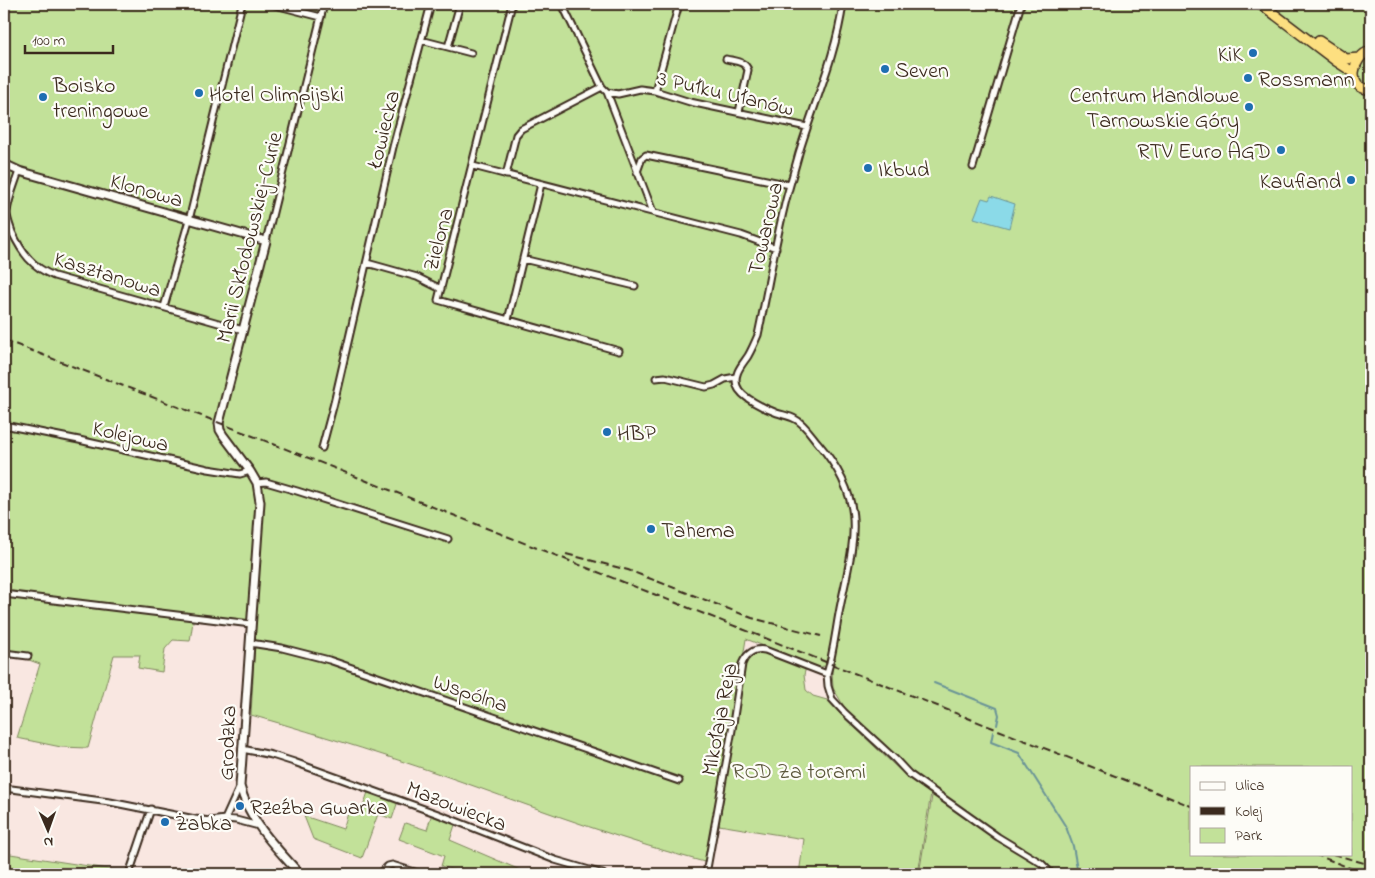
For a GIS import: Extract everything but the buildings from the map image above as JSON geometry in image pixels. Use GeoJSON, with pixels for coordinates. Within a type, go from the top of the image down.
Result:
{"type":"FeatureCollection","features":[{"type":"Feature","properties":{"kind":"highway"},"geometry":{"type":"LineString","coordinates":[[1261,4],[1353,72]]}},
{"type":"Feature","properties":{"kind":"highway"},"geometry":{"type":"LineString","coordinates":[[1270,4],[1306,32],[1346,59],[1360,58]]}},
{"type":"Feature","properties":{"kind":"highway"},"geometry":{"type":"LineString","coordinates":[[1371,51],[1366,52],[1360,58],[1353,72],[1358,84],[1363,88],[1371,89]]}},
{"type":"Feature","properties":{"kind":"street"},"geometry":{"type":"LineString","coordinates":[[164,307],[189,220],[242,4]]}},
{"type":"Feature","properties":{"kind":"street"},"geometry":{"type":"LineString","coordinates":[[271,4],[321,17]]}},
{"type":"Feature","properties":{"kind":"street","name":"Marii Skłodowskiej-Curie"},"geometry":{"type":"LineString","coordinates":[[250,470],[223,435],[220,430],[220,423],[324,4]]}},
{"type":"Feature","properties":{"kind":"street","name":"Łowiecka"},"geometry":{"type":"LineString","coordinates":[[322,448],[391,156],[431,4]]}},
{"type":"Feature","properties":{"kind":"street"},"geometry":{"type":"LineString","coordinates":[[448,47],[460,4]]}},
{"type":"Feature","properties":{"kind":"street","name":"Zielona"},"geometry":{"type":"LineString","coordinates":[[512,4],[438,300],[619,350]]}},
{"type":"Feature","properties":{"kind":"street"},"geometry":{"type":"LineString","coordinates":[[562,4],[602,87],[607,92],[652,209]]}},
{"type":"Feature","properties":{"kind":"street"},"geometry":{"type":"LineString","coordinates":[[656,91],[680,4]]}},
{"type":"Feature","properties":{"kind":"street","name":"Towarowa"},"geometry":{"type":"LineString","coordinates":[[736,377],[758,335],[783,210],[834,49],[840,28],[843,4]]}},
{"type":"Feature","properties":{"kind":"street"},"geometry":{"type":"LineString","coordinates":[[973,167],[1021,4]]}},
{"type":"Feature","properties":{"kind":"street"},"geometry":{"type":"LineString","coordinates":[[421,40],[471,53]]}},
{"type":"Feature","properties":{"kind":"street"},"geometry":{"type":"LineString","coordinates":[[726,59],[745,64],[748,67],[740,112]]}},
{"type":"Feature","properties":{"kind":"street"},"geometry":{"type":"LineString","coordinates":[[506,175],[516,135],[521,128],[602,87]]}},
{"type":"Feature","properties":{"kind":"street","name":"3 Pułku Ułanów"},"geometry":{"type":"LineString","coordinates":[[607,92],[618,94],[640,89],[656,91],[690,102],[808,127]]}},
{"type":"Feature","properties":{"kind":"street"},"geometry":{"type":"LineString","coordinates":[[637,172],[642,158],[646,155],[790,185]]}},
{"type":"Feature","properties":{"kind":"street","name":"Klonowa"},"geometry":{"type":"LineString","coordinates":[[4,164],[19,171],[266,241]]}},
{"type":"Feature","properties":{"kind":"street"},"geometry":{"type":"LineString","coordinates":[[473,166],[541,184],[652,209],[741,234],[776,248]]}},
{"type":"Feature","properties":{"kind":"street","name":"Kasztanowa"},"geometry":{"type":"LineString","coordinates":[[19,171],[7,217],[20,246],[40,270],[54,276],[243,330]]}},
{"type":"Feature","properties":{"kind":"street"},"geometry":{"type":"LineString","coordinates":[[508,320],[541,184]]}},
{"type":"Feature","properties":{"kind":"street"},"geometry":{"type":"LineString","coordinates":[[523,259],[635,286]]}},
{"type":"Feature","properties":{"kind":"street"},"geometry":{"type":"LineString","coordinates":[[367,263],[417,277],[441,288]]}},
{"type":"Feature","properties":{"kind":"street"},"geometry":{"type":"LineString","coordinates":[[656,378],[666,377],[706,387],[736,377],[737,387],[743,394],[769,410],[795,419],[802,424],[822,448],[832,461],[848,491],[853,511],[853,540],[827,674],[832,699],[909,774],[998,837],[1041,863],[1052,874]]}},
{"type":"Feature","properties":{"kind":"street","name":"Kolejowa"},"geometry":{"type":"LineString","coordinates":[[4,425],[208,469],[240,474],[250,470]]}},
{"type":"Feature","properties":{"kind":"street","name":"Grodzka"},"geometry":{"type":"LineString","coordinates":[[250,470],[257,483],[260,502],[240,786],[248,810],[258,826],[300,874]]}},
{"type":"Feature","properties":{"kind":"street"},"geometry":{"type":"LineString","coordinates":[[257,483],[266,482],[297,490],[448,539]]}},
{"type":"Feature","properties":{"kind":"street"},"geometry":{"type":"LineString","coordinates":[[4,594],[251,624]]}},
{"type":"Feature","properties":{"kind":"street","name":"Wspólna"},"geometry":{"type":"LineString","coordinates":[[250,643],[282,648],[329,660],[679,781]]}},
{"type":"Feature","properties":{"kind":"street","name":"Mikołaja Reja"},"geometry":{"type":"LineString","coordinates":[[706,874],[744,659],[747,655],[760,649],[827,674]]}},
{"type":"Feature","properties":{"kind":"street"},"geometry":{"type":"LineString","coordinates":[[4,667],[6,653],[28,656]]}},
{"type":"Feature","properties":{"kind":"street","name":"Mazowiecka"},"geometry":{"type":"LineString","coordinates":[[242,750],[272,755],[294,762],[438,814],[555,860],[603,874]]}},
{"type":"Feature","properties":{"kind":"street"},"geometry":{"type":"LineString","coordinates":[[224,819],[240,786]]}},
{"type":"Feature","properties":{"kind":"street"},"geometry":{"type":"LineString","coordinates":[[4,788],[102,801],[195,819],[210,821],[236,820],[258,826]]}},
{"type":"Feature","properties":{"kind":"street"},"geometry":{"type":"LineString","coordinates":[[129,874],[151,810]]}},
{"type":"Feature","properties":{"kind":"street"},"geometry":{"type":"LineString","coordinates":[[380,874],[388,866],[392,865],[421,874]]}},
{"type":"Feature","properties":{"kind":"green space"},"geometry":{"type":"Polygon","coordinates":[[[4,4],[1371,4],[1371,874],[919,874],[933,790],[851,718],[833,688],[832,670],[823,666],[820,668],[746,639],[708,863],[589,827],[389,757],[251,715],[256,621],[194,615],[190,641],[173,640],[165,649],[162,672],[138,668],[140,655],[114,655],[88,748],[61,747],[17,738],[40,664],[4,651],[4,4]]]}},
{"type":"Feature","properties":{"kind":"green space","name":"ROD Za torami"},"geometry":{"type":"Polygon","coordinates":[[[756,652],[768,653],[806,667],[804,675],[806,690],[813,696],[827,700],[908,778],[931,793],[918,874],[799,874],[804,839],[719,825],[744,667],[748,658],[756,652]]]}},
{"type":"Feature","properties":{"kind":"green space"},"geometry":{"type":"Polygon","coordinates":[[[368,792],[398,801],[392,819],[378,814],[362,858],[313,839],[304,816],[343,829],[351,804],[363,807],[368,792]]]}},
{"type":"Feature","properties":{"kind":"green space"},"geometry":{"type":"Polygon","coordinates":[[[432,813],[456,822],[450,840],[527,873],[466,874],[441,866],[444,856],[399,839],[405,823],[427,830],[432,813]]]}},
{"type":"Feature","properties":{"kind":"green space"},"geometry":{"type":"Polygon","coordinates":[[[4,853],[121,871],[120,874],[4,874],[4,853]]]}},
{"type":"Feature","properties":{"kind":"water"},"geometry":{"type":"Polygon","coordinates":[[[991,196],[1015,204],[1009,228],[974,218],[982,198],[989,200],[991,196]]]}},
{"type":"Feature","properties":{"kind":"waterway"},"geometry":{"type":"LineString","coordinates":[[934,683],[997,708],[999,715],[997,725]]}},
{"type":"Feature","properties":{"kind":"waterway"},"geometry":{"type":"LineString","coordinates":[[993,732],[991,742],[1019,753],[1066,827],[1073,846],[1078,874]]}},
{"type":"Feature","properties":{"kind":"railway"},"geometry":{"type":"LineString","coordinates":[[4,340],[225,425],[1190,806]]}},
{"type":"Feature","properties":{"kind":"railway"},"geometry":{"type":"LineString","coordinates":[[566,554],[628,570],[752,618],[821,636]]}},
{"type":"Feature","properties":{"kind":"railway"},"geometry":{"type":"LineString","coordinates":[[1319,856],[1365,874]]}},
{"type":"Feature","properties":{"kind":"railway"},"geometry":{"type":"LineString","coordinates":[[1340,856],[1371,865]]}},
{"type":"Feature","properties":{"kind":"place","name":"KiK"},"geometry":{"type":"Point","coordinates":[1253,53]}},
{"type":"Feature","properties":{"kind":"place","name":"Seven"},"geometry":{"type":"Point","coordinates":[885,69]}},
{"type":"Feature","properties":{"kind":"place","name":"Rossmann"},"geometry":{"type":"Point","coordinates":[1248,78]}},
{"type":"Feature","properties":{"kind":"place","name":"Hotel Olimpijski"},"geometry":{"type":"Point","coordinates":[199,93]}},
{"type":"Feature","properties":{"kind":"place","name":"Boisko treningowe"},"geometry":{"type":"Point","coordinates":[43,97]}},
{"type":"Feature","properties":{"kind":"place","name":"Centrum Handlowe Tarnowskie Góry"},"geometry":{"type":"Point","coordinates":[1249,107]}},
{"type":"Feature","properties":{"kind":"place","name":"RTV Euro AGD"},"geometry":{"type":"Point","coordinates":[1281,150]}},
{"type":"Feature","properties":{"kind":"place","name":"Ikbud"},"geometry":{"type":"Point","coordinates":[868,168]}},
{"type":"Feature","properties":{"kind":"place","name":"Kaufland"},"geometry":{"type":"Point","coordinates":[1351,180]}},
{"type":"Feature","properties":{"kind":"place","name":"HBP"},"geometry":{"type":"Point","coordinates":[607,432]}},
{"type":"Feature","properties":{"kind":"place","name":"Tahema"},"geometry":{"type":"Point","coordinates":[651,529]}},
{"type":"Feature","properties":{"kind":"place","name":"Rzeźba Gwarka"},"geometry":{"type":"Point","coordinates":[240,806]}},
{"type":"Feature","properties":{"kind":"place","name":"Żabka"},"geometry":{"type":"Point","coordinates":[165,822]}}]}
